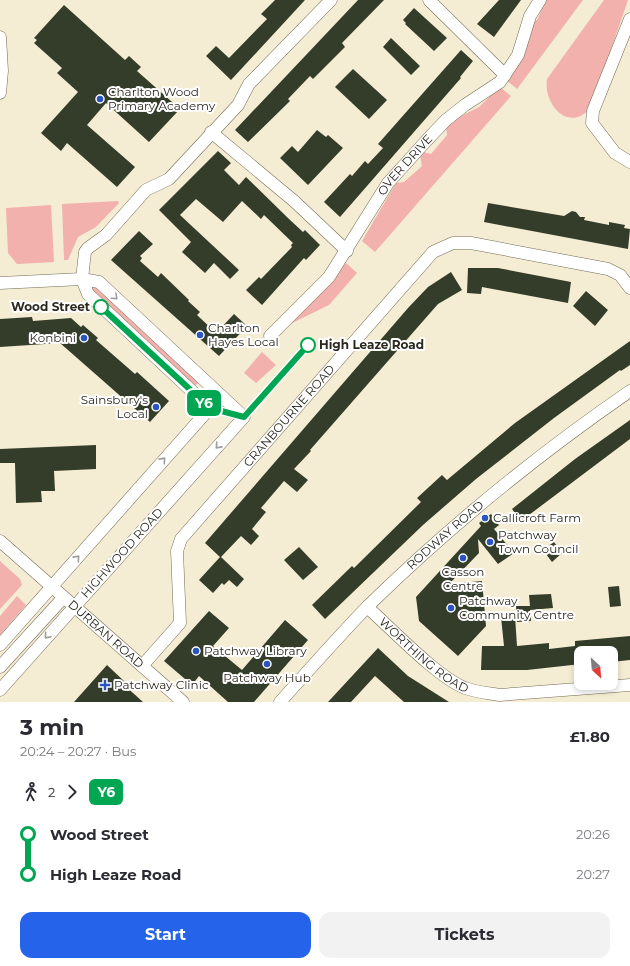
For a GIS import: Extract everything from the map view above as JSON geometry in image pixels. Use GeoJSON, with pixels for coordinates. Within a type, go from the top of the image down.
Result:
{"type":"FeatureCollection","features":[{"type":"Feature","properties":{"kind":"street"},"geometry":{"type":"LineString","coordinates":[[0,645],[210,408],[88,294],[82,278],[88,248],[106,235],[146,190],[169,179],[211,132],[238,105],[249,84],[331,0]]}},
{"type":"Feature","properties":{"kind":"street"},"geometry":{"type":"LineString","coordinates":[[429,0],[505,74]]}},
{"type":"Feature","properties":{"kind":"street","name":"OVER DRIVE"},"geometry":{"type":"LineString","coordinates":[[270,336],[329,277],[388,183],[427,140],[460,109],[500,82],[518,55],[530,16],[540,0]]}},
{"type":"Feature","properties":{"kind":"street"},"geometry":{"type":"LineString","coordinates":[[630,19],[593,110],[592,123],[615,153],[630,162]]}},
{"type":"Feature","properties":{"kind":"street"},"geometry":{"type":"LineString","coordinates":[[0,38],[2,71],[0,94]]}},
{"type":"Feature","properties":{"kind":"street"},"geometry":{"type":"LineString","coordinates":[[211,132],[294,201],[346,251]]}},
{"type":"Feature","properties":{"kind":"street","name":"CRANBOURNE ROAD"},"geometry":{"type":"LineString","coordinates":[[142,666],[180,623],[176,551],[177,545],[181,539],[433,252],[453,243],[471,243],[608,269],[620,275],[630,288]]}},
{"type":"Feature","properties":{"kind":"street"},"geometry":{"type":"LineString","coordinates":[[0,280],[0,283],[82,278]]}},
{"type":"Feature","properties":{"kind":"street","name":"HIGHWOOD ROAD"},"geometry":{"type":"LineString","coordinates":[[0,690],[244,417],[99,282],[82,278]]}},
{"type":"Feature","properties":{"kind":"street","name":"RODWAY ROAD"},"geometry":{"type":"LineString","coordinates":[[280,702],[367,607],[487,498],[582,424],[630,390]]}},
{"type":"Feature","properties":{"kind":"street","name":"DURBAN ROAD"},"geometry":{"type":"LineString","coordinates":[[0,541],[73,607],[183,702]]}},
{"type":"Feature","properties":{"kind":"street","name":"HIGHWOOD ROAD"},"geometry":{"type":"LineString","coordinates":[[0,667],[64,598]]}},
{"type":"Feature","properties":{"kind":"street","name":"WORTHING ROAD"},"geometry":{"type":"LineString","coordinates":[[367,607],[432,666],[455,682],[475,691],[499,695],[630,685]]}},
{"type":"Feature","properties":{"kind":"shaded area"},"geometry":{"type":"Polygon","coordinates":[[[543,0],[583,0],[517,89],[505,79],[532,22],[537,20],[542,9],[541,4],[543,0]]]}},
{"type":"Feature","properties":{"kind":"shaded area"},"geometry":{"type":"Polygon","coordinates":[[[604,0],[628,0],[591,107],[583,115],[575,118],[567,117],[560,113],[549,98],[547,79],[604,0]]]}},
{"type":"Feature","properties":{"kind":"shaded area"},"geometry":{"type":"Polygon","coordinates":[[[500,87],[511,96],[375,252],[362,241],[396,183],[404,182],[422,166],[420,155],[423,152],[431,154],[447,135],[446,127],[451,121],[479,107],[500,87]]]}},
{"type":"Feature","properties":{"kind":"shaded area"},"geometry":{"type":"Polygon","coordinates":[[[118,201],[119,203],[96,227],[78,237],[68,260],[64,260],[62,204],[118,201]]]}},
{"type":"Feature","properties":{"kind":"shaded area"},"geometry":{"type":"Polygon","coordinates":[[[51,205],[54,262],[17,264],[8,253],[6,208],[51,205]]]}},
{"type":"Feature","properties":{"kind":"shaded area"},"geometry":{"type":"Polygon","coordinates":[[[346,263],[357,273],[329,305],[288,325],[320,294],[346,263]]]}},
{"type":"Feature","properties":{"kind":"shaded area"},"geometry":{"type":"Polygon","coordinates":[[[92,284],[199,382],[195,386],[88,288],[92,284]]]}},
{"type":"Feature","properties":{"kind":"shaded area"},"geometry":{"type":"Polygon","coordinates":[[[262,352],[276,365],[256,383],[244,373],[262,352]]]}},
{"type":"Feature","properties":{"kind":"shaded area"},"geometry":{"type":"Polygon","coordinates":[[[0,561],[20,579],[22,585],[0,609],[0,561]]]}},
{"type":"Feature","properties":{"kind":"shaded area"},"geometry":{"type":"Polygon","coordinates":[[[17,596],[26,605],[0,635],[0,616],[17,596]]]}},
{"type":"Feature","properties":{"kind":"building"},"geometry":{"type":"Polygon","coordinates":[[[275,0],[305,0],[231,80],[206,56],[216,46],[229,58],[267,19],[261,14],[275,0]]]}},
{"type":"Feature","properties":{"kind":"building"},"geometry":{"type":"Polygon","coordinates":[[[358,0],[384,0],[342,43],[345,47],[313,79],[310,76],[288,99],[290,101],[248,142],[235,130],[358,0]]]}},
{"type":"Feature","properties":{"kind":"building"},"geometry":{"type":"Polygon","coordinates":[[[499,0],[521,0],[494,37],[477,24],[499,0]]]}},
{"type":"Feature","properties":{"kind":"building"},"geometry":{"type":"Polygon","coordinates":[[[64,5],[125,60],[129,56],[141,67],[137,71],[180,109],[149,142],[106,103],[87,125],[135,167],[117,187],[67,143],[61,151],[41,133],[78,92],[57,73],[62,68],[34,43],[37,40],[34,38],[64,5]]]}},
{"type":"Feature","properties":{"kind":"building"},"geometry":{"type":"Polygon","coordinates":[[[414,8],[447,38],[434,51],[405,24],[406,23],[403,20],[414,8]]]}},
{"type":"Feature","properties":{"kind":"building"},"geometry":{"type":"Polygon","coordinates":[[[391,38],[420,66],[411,75],[383,47],[391,38]]]}},
{"type":"Feature","properties":{"kind":"building"},"geometry":{"type":"Polygon","coordinates":[[[461,50],[473,61],[460,77],[461,78],[340,217],[324,202],[350,174],[352,176],[365,161],[368,164],[383,148],[378,144],[461,50]]]}},
{"type":"Feature","properties":{"kind":"building"},"geometry":{"type":"Polygon","coordinates":[[[353,69],[387,100],[369,119],[335,87],[353,69]]]}},
{"type":"Feature","properties":{"kind":"building"},"geometry":{"type":"Polygon","coordinates":[[[317,130],[326,137],[328,135],[343,148],[308,185],[280,158],[292,146],[298,152],[317,130]]]}},
{"type":"Feature","properties":{"kind":"building"},"geometry":{"type":"Polygon","coordinates":[[[218,151],[231,163],[224,170],[239,185],[246,177],[303,232],[305,230],[320,245],[306,260],[304,258],[262,305],[246,290],[259,277],[261,279],[292,247],[291,245],[293,243],[264,215],[261,219],[242,201],[223,222],[196,199],[180,215],[239,270],[230,279],[214,263],[205,273],[182,252],[191,242],[159,210],[218,151]]]}},
{"type":"Feature","properties":{"kind":"building"},"geometry":{"type":"Polygon","coordinates":[[[488,203],[564,216],[572,211],[576,212],[580,217],[585,217],[584,220],[609,225],[609,222],[625,225],[624,228],[630,229],[628,249],[484,222],[488,203]]]}},
{"type":"Feature","properties":{"kind":"building"},"geometry":{"type":"Polygon","coordinates":[[[139,231],[153,244],[140,256],[142,258],[140,261],[158,277],[161,273],[200,312],[197,315],[214,331],[217,327],[219,330],[234,314],[247,326],[219,356],[111,260],[139,231]]]}},
{"type":"Feature","properties":{"kind":"building"},"geometry":{"type":"Polygon","coordinates":[[[468,268],[498,268],[571,282],[568,303],[482,287],[481,294],[467,293],[468,268]]]}},
{"type":"Feature","properties":{"kind":"building"},"geometry":{"type":"Polygon","coordinates":[[[451,272],[462,290],[438,304],[294,469],[308,480],[297,492],[284,481],[261,508],[266,512],[252,529],[259,536],[251,545],[241,536],[221,557],[244,579],[237,587],[229,580],[224,585],[222,583],[213,593],[199,580],[220,557],[205,543],[408,308],[428,287],[451,272]]]}},
{"type":"Feature","properties":{"kind":"building"},"geometry":{"type":"Polygon","coordinates":[[[586,291],[608,310],[595,326],[573,306],[586,291]]]}},
{"type":"Feature","properties":{"kind":"building"},"geometry":{"type":"Polygon","coordinates":[[[32,317],[33,321],[71,318],[81,327],[83,325],[98,338],[96,340],[135,374],[137,372],[169,401],[150,422],[60,343],[0,347],[0,319],[32,317]]]}},
{"type":"Feature","properties":{"kind":"building"},"geometry":{"type":"Polygon","coordinates":[[[630,341],[630,365],[621,371],[620,370],[554,418],[476,479],[423,525],[325,619],[312,605],[352,566],[354,568],[421,502],[417,498],[442,475],[447,480],[515,423],[630,341]]]}},
{"type":"Feature","properties":{"kind":"building"},"geometry":{"type":"Polygon","coordinates":[[[630,420],[630,439],[521,521],[512,509],[575,459],[630,420]]]}},
{"type":"Feature","properties":{"kind":"building"},"geometry":{"type":"Polygon","coordinates":[[[96,445],[96,469],[54,471],[55,491],[41,491],[42,502],[16,503],[15,463],[0,463],[0,449],[96,445]]]}},
{"type":"Feature","properties":{"kind":"building","name":"Patchway Community Centre"},"geometry":{"type":"Polygon","coordinates":[[[491,514],[499,525],[494,529],[514,553],[498,564],[478,539],[479,553],[449,584],[482,581],[486,626],[458,656],[419,621],[416,597],[481,526],[479,523],[491,514]]]}},
{"type":"Feature","properties":{"kind":"building"},"geometry":{"type":"Polygon","coordinates":[[[554,542],[562,553],[552,562],[543,550],[554,542]]]}},
{"type":"Feature","properties":{"kind":"building"},"geometry":{"type":"Polygon","coordinates":[[[299,547],[318,567],[303,580],[284,560],[299,547]]]}},
{"type":"Feature","properties":{"kind":"building"},"geometry":{"type":"Polygon","coordinates":[[[619,586],[621,606],[610,607],[608,587],[619,586]]]}},
{"type":"Feature","properties":{"kind":"building"},"geometry":{"type":"Polygon","coordinates":[[[551,594],[553,608],[530,610],[531,621],[517,622],[516,606],[530,606],[529,595],[551,594]]]}},
{"type":"Feature","properties":{"kind":"building"},"geometry":{"type":"Polygon","coordinates":[[[209,611],[229,628],[213,646],[242,670],[285,620],[308,640],[254,702],[228,702],[199,676],[192,685],[164,661],[209,611]]]}},
{"type":"Feature","properties":{"kind":"building"},"geometry":{"type":"Polygon","coordinates":[[[515,616],[517,646],[549,643],[549,649],[574,646],[574,665],[527,670],[481,670],[482,646],[504,646],[501,617],[515,616]]]}},
{"type":"Feature","properties":{"kind":"building"},"geometry":{"type":"Polygon","coordinates":[[[630,636],[630,660],[618,661],[618,646],[575,646],[575,641],[630,636]]]}},
{"type":"Feature","properties":{"kind":"building"},"geometry":{"type":"Polygon","coordinates":[[[378,648],[408,676],[449,702],[404,702],[375,676],[351,702],[328,702],[378,648]]]}},
{"type":"Feature","properties":{"kind":"building","name":"Patchway Clinic"},"geometry":{"type":"Polygon","coordinates":[[[107,665],[125,682],[123,684],[143,702],[74,702],[107,665]]]}},
{"type":"Feature","properties":{"kind":"bus line","name":"Y6"},"geometry":{"type":"LineString","coordinates":[[101,307],[210,408],[244,417],[308,345]]}},
{"type":"Feature","properties":{"kind":"place","name":"Charlton Wood Primary Academy"},"geometry":{"type":"Point","coordinates":[100,99]}},
{"type":"Feature","properties":{"kind":"place","name":"Wood Street"},"geometry":{"type":"Point","coordinates":[101,307]}},
{"type":"Feature","properties":{"kind":"place","name":"Charlton Hayes Local"},"geometry":{"type":"Point","coordinates":[200,335]}},
{"type":"Feature","properties":{"kind":"place","name":"Konbini"},"geometry":{"type":"Point","coordinates":[84,338]}},
{"type":"Feature","properties":{"kind":"place","name":"High Leaze Road"},"geometry":{"type":"Point","coordinates":[308,345]}},
{"type":"Feature","properties":{"kind":"place","name":"Sainsbury's Local"},"geometry":{"type":"Point","coordinates":[156,407]}},
{"type":"Feature","properties":{"kind":"place","name":"Callicroft Farm"},"geometry":{"type":"Point","coordinates":[485,518]}},
{"type":"Feature","properties":{"kind":"place","name":"Patchway Town Council"},"geometry":{"type":"Point","coordinates":[490,542]}},
{"type":"Feature","properties":{"kind":"place","name":"Casson Centre"},"geometry":{"type":"Point","coordinates":[463,558]}},
{"type":"Feature","properties":{"kind":"place","name":"Patchway Community Centre"},"geometry":{"type":"Point","coordinates":[451,608]}},
{"type":"Feature","properties":{"kind":"place","name":"Patchway Library"},"geometry":{"type":"Point","coordinates":[196,651]}},
{"type":"Feature","properties":{"kind":"place","name":"Patchway Hub"},"geometry":{"type":"Point","coordinates":[267,664]}},
{"type":"Feature","properties":{"kind":"place","name":"Patchway Clinic"},"geometry":{"type":"Point","coordinates":[105,685]}}]}
